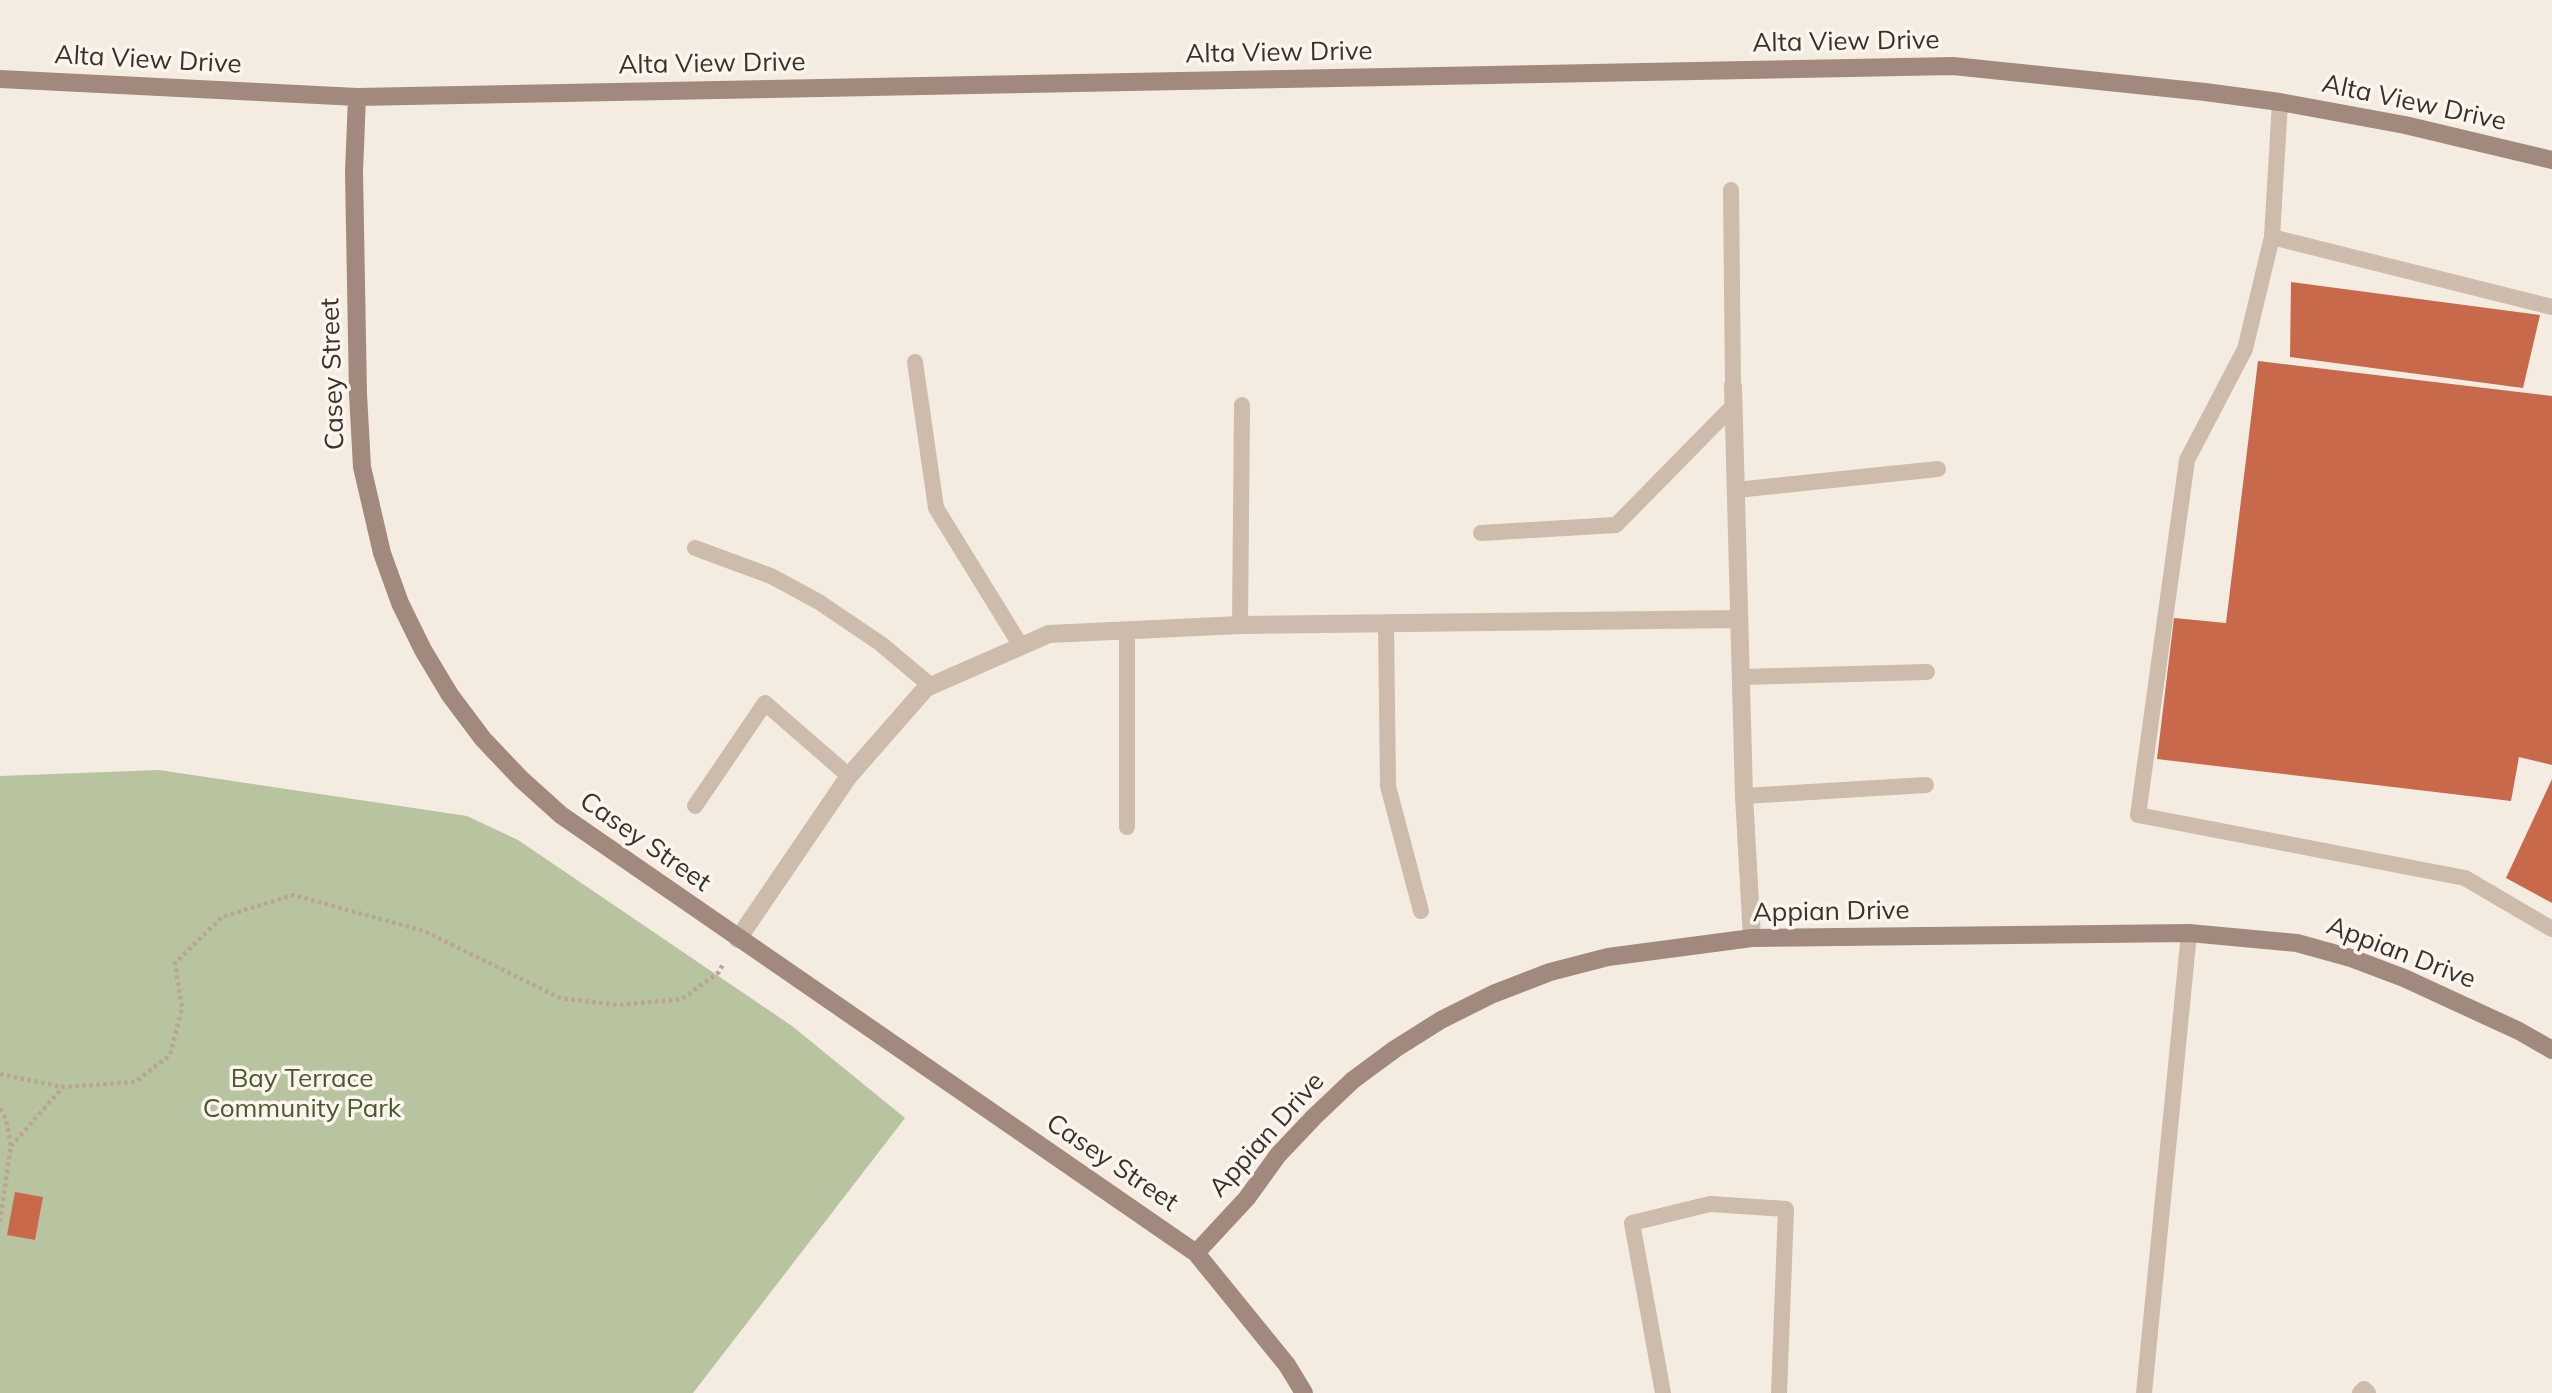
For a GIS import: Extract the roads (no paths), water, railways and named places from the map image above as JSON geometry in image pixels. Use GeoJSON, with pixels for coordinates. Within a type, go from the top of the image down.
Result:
{"type":"FeatureCollection","features":[{"type":"Feature","properties":{"kind":"street","name":"Alta View Drive"},"geometry":{"type":"LineString","coordinates":[[0,79],[357,97],[1953,66],[2280,102],[2405,125],[2552,160]]}},
{"type":"Feature","properties":{"kind":"street","name":"Casey Street"},"geometry":{"type":"LineString","coordinates":[[357,97],[355,186],[358,394],[362,467],[382,553],[400,603],[423,650],[450,695],[483,739],[521,779],[561,815],[1196,1252],[1287,1365],[1304,1393]]}},
{"type":"Feature","properties":{"kind":"street"},"geometry":{"type":"LineString","coordinates":[[1733,386],[1744,796],[1752,938]]}},
{"type":"Feature","properties":{"kind":"street"},"geometry":{"type":"LineString","coordinates":[[738,939],[849,776],[926,688],[1049,634],[1241,625],[1739,619]]}},
{"type":"Feature","properties":{"kind":"street","name":"Appian Drive"},"geometry":{"type":"LineString","coordinates":[[1196,1252],[1247,1198],[1278,1155],[1314,1117],[1353,1080],[1395,1049],[1441,1020],[1493,993],[1550,972],[1608,957],[1752,938],[2189,933],[2297,943],[2351,958],[2404,978],[2456,1000],[2552,1050]]}},
{"type":"Feature","properties":{"kind":"lane"},"geometry":{"type":"LineString","coordinates":[[2280,102],[2272,237],[2245,349],[2187,460],[2138,815],[2465,878],[2552,929]]}},
{"type":"Feature","properties":{"kind":"lane"},"geometry":{"type":"LineString","coordinates":[[1731,190],[1733,386]]}},
{"type":"Feature","properties":{"kind":"lane"},"geometry":{"type":"LineString","coordinates":[[2272,237],[2552,307]]}},
{"type":"Feature","properties":{"kind":"lane"},"geometry":{"type":"LineString","coordinates":[[915,362],[936,508],[1021,646]]}},
{"type":"Feature","properties":{"kind":"lane"},"geometry":{"type":"LineString","coordinates":[[1241,625],[1242,405]]}},
{"type":"Feature","properties":{"kind":"lane"},"geometry":{"type":"LineString","coordinates":[[1481,533],[1616,525],[1734,405]]}},
{"type":"Feature","properties":{"kind":"lane"},"geometry":{"type":"LineString","coordinates":[[1736,490],[1938,469]]}},
{"type":"Feature","properties":{"kind":"lane"},"geometry":{"type":"LineString","coordinates":[[695,548],[771,576],[819,602],[881,644],[931,686]]}},
{"type":"Feature","properties":{"kind":"lane"},"geometry":{"type":"LineString","coordinates":[[1386,623],[1388,786],[1421,911]]}},
{"type":"Feature","properties":{"kind":"lane"},"geometry":{"type":"LineString","coordinates":[[1127,631],[1127,827]]}},
{"type":"Feature","properties":{"kind":"lane"},"geometry":{"type":"LineString","coordinates":[[1741,677],[1927,673]]}},
{"type":"Feature","properties":{"kind":"lane"},"geometry":{"type":"LineString","coordinates":[[695,806],[765,702],[849,776]]}},
{"type":"Feature","properties":{"kind":"lane"},"geometry":{"type":"LineString","coordinates":[[1744,796],[1926,785]]}},
{"type":"Feature","properties":{"kind":"lane"},"geometry":{"type":"LineString","coordinates":[[2144,1393],[2189,933]]}},
{"type":"Feature","properties":{"kind":"lane"},"geometry":{"type":"LineString","coordinates":[[1663,1393],[1632,1223],[1710,1204],[1786,1209],[1779,1393]]}},
{"type":"Feature","properties":{"kind":"lane"},"geometry":{"type":"LineString","coordinates":[[2360,1393],[2364,1389],[2368,1393]]}},
{"type":"Feature","properties":{"kind":"park label","name":"Bay Terrace Community Park"},"geometry":{"type":"Point","coordinates":[302,1094]}}]}
